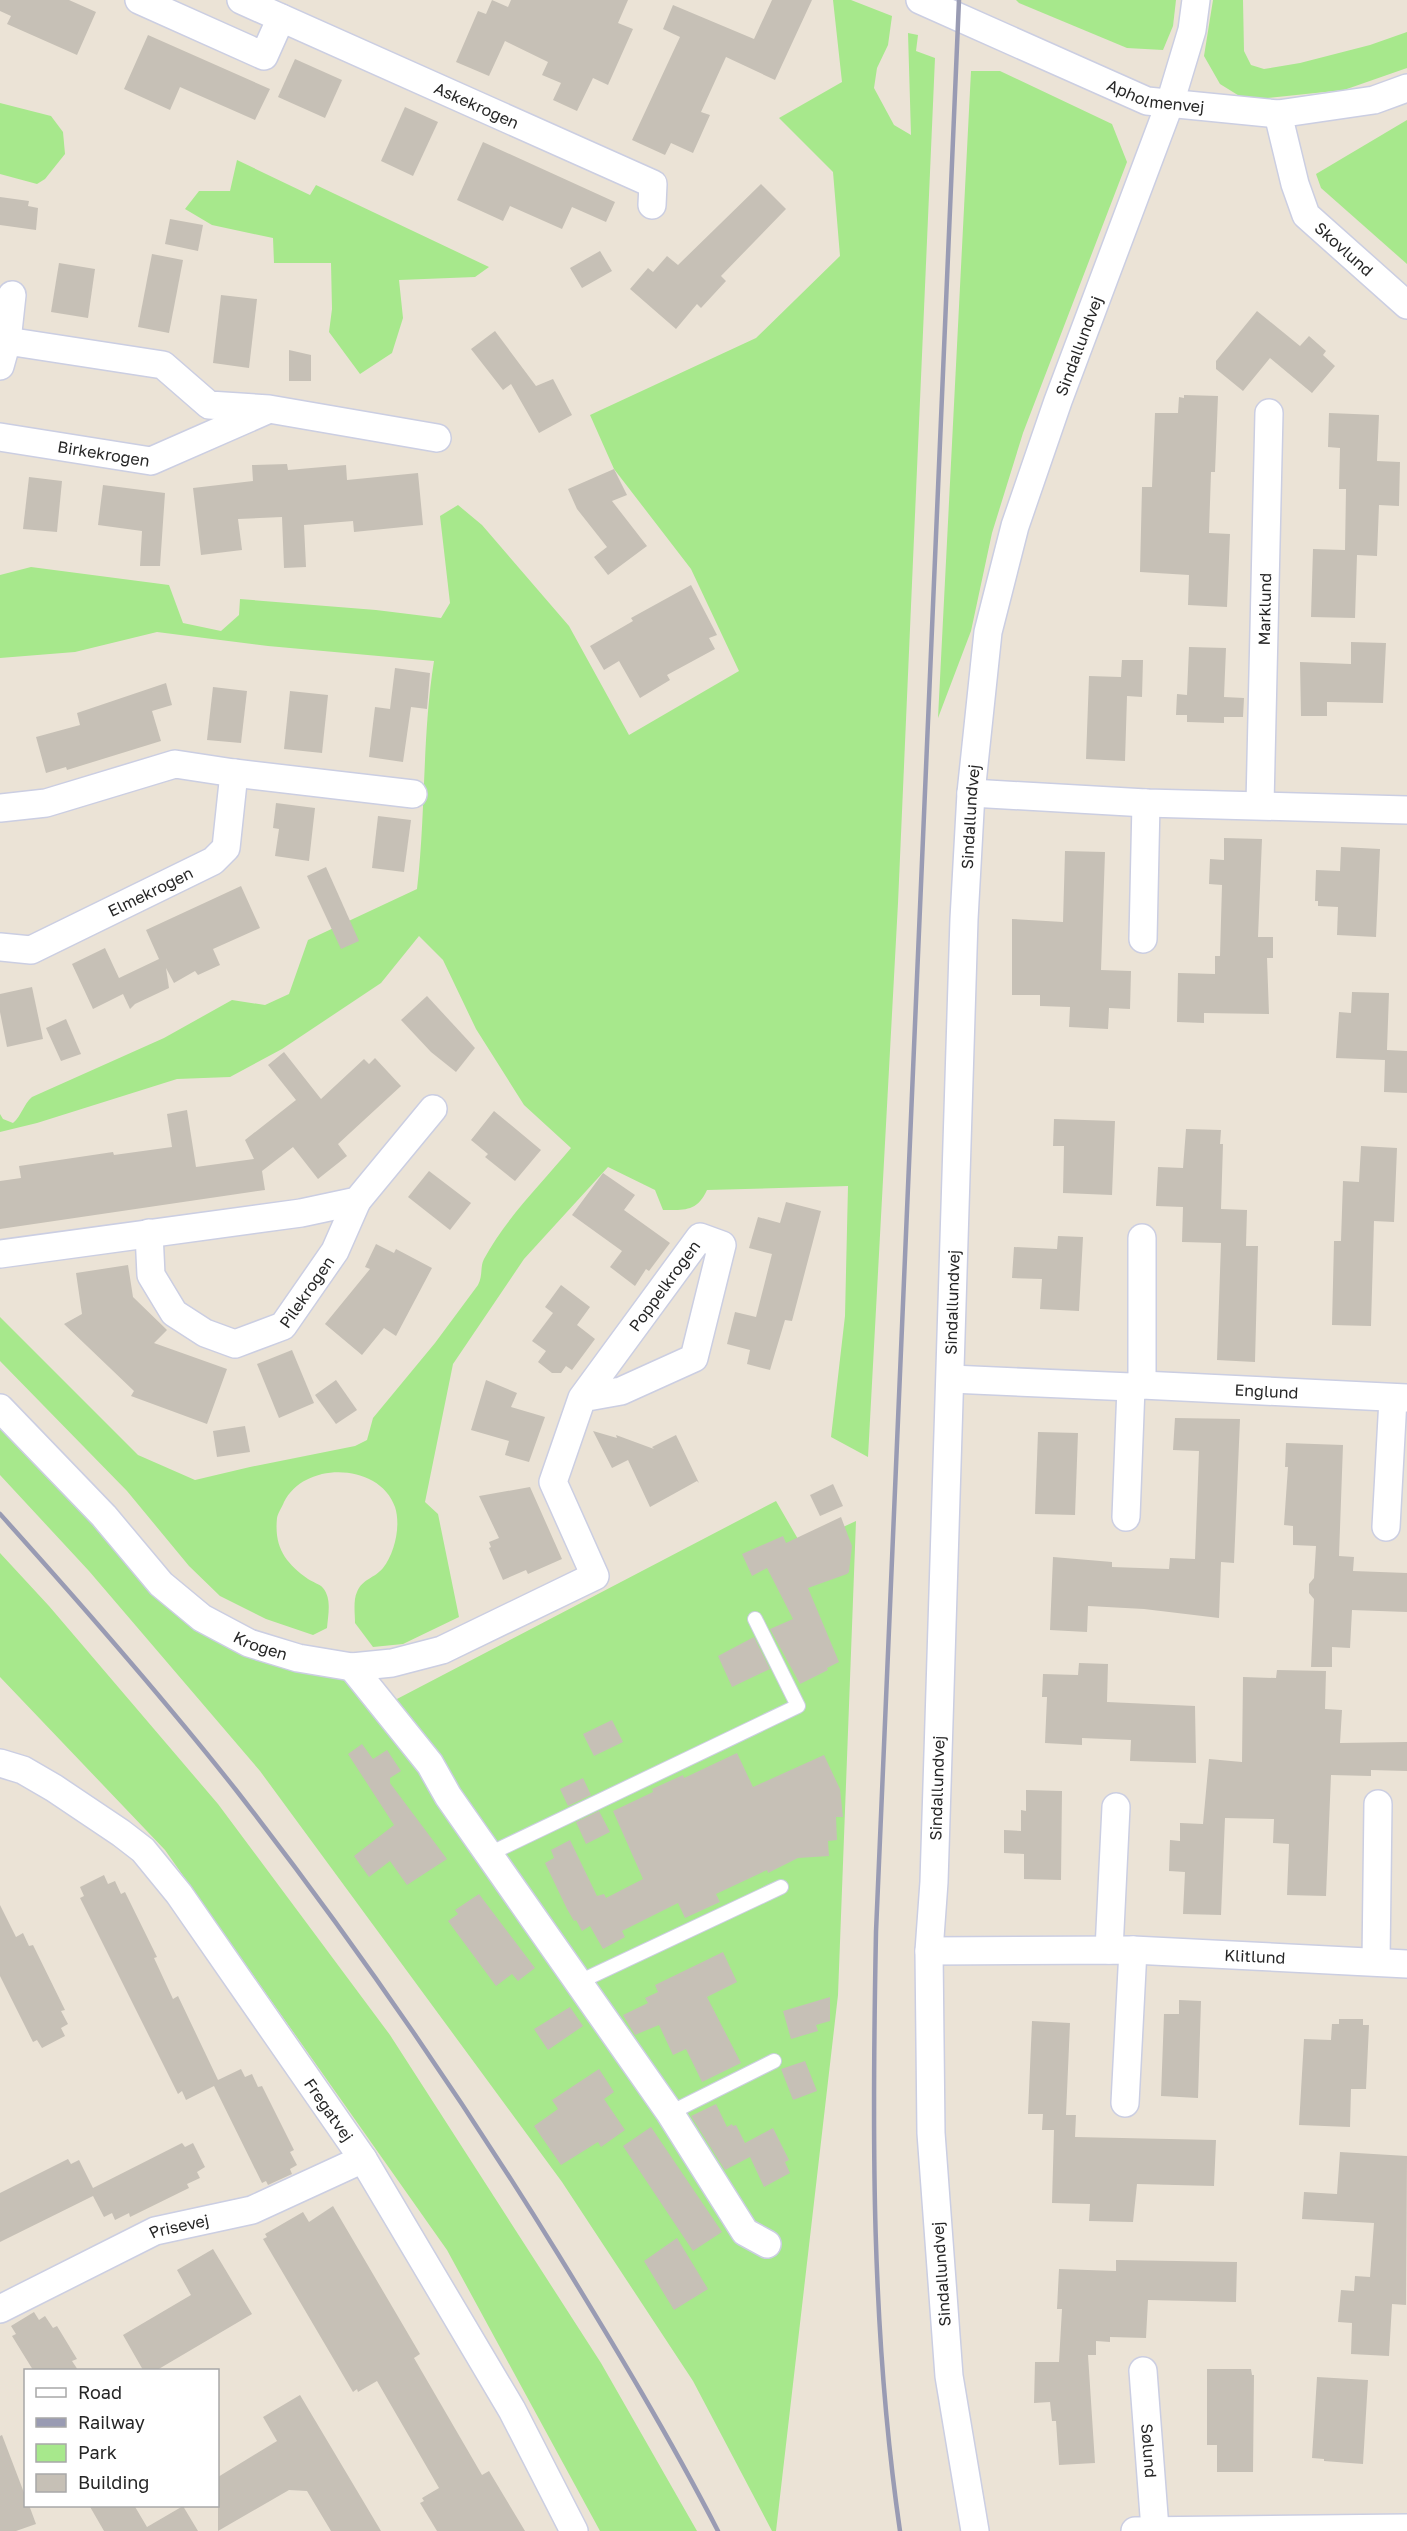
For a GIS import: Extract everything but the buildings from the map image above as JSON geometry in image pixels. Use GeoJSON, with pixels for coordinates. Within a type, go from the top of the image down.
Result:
{"type":"FeatureCollection","features":[{"type":"Feature","properties":{"kind":"street"},"geometry":{"type":"LineString","coordinates":[[139,0],[264,56],[281,18]]}},
{"type":"Feature","properties":{"kind":"street","name":"Askekrogen"},"geometry":{"type":"LineString","coordinates":[[240,0],[653,184],[652,205]]}},
{"type":"Feature","properties":{"kind":"street","name":"Apholmenvej"},"geometry":{"type":"LineString","coordinates":[[920,0],[1147,101],[1278,114],[1374,100],[1407,88]]}},
{"type":"Feature","properties":{"kind":"street","name":"Sindallundvej"},"geometry":{"type":"LineString","coordinates":[[975,2531],[949,2376],[940,2277],[931,2133],[929,1951],[934,1882],[964,919],[971,793],[988,632],[1015,526],[1058,401],[1170,103],[1192,30],[1196,0]]}},
{"type":"Feature","properties":{"kind":"street","name":"Skovlund"},"geometry":{"type":"LineString","coordinates":[[1278,114],[1295,184],[1306,215],[1407,305]]}},
{"type":"Feature","properties":{"kind":"street"},"geometry":{"type":"LineString","coordinates":[[12,295],[4,353],[163,365],[209,405],[269,409],[437,438]]}},
{"type":"Feature","properties":{"kind":"street","name":"Birkekrogen"},"geometry":{"type":"LineString","coordinates":[[0,437],[151,461],[269,409]]}},
{"type":"Feature","properties":{"kind":"street","name":"Marklund"},"geometry":{"type":"LineString","coordinates":[[1260,804],[1269,413]]}},
{"type":"Feature","properties":{"kind":"street"},"geometry":{"type":"LineString","coordinates":[[0,808],[46,803],[175,764],[413,794]]}},
{"type":"Feature","properties":{"kind":"street","name":"Elmekrogen"},"geometry":{"type":"LineString","coordinates":[[0,947],[31,950],[213,861],[226,848],[234,773]]}},
{"type":"Feature","properties":{"kind":"street"},"geometry":{"type":"LineString","coordinates":[[971,793],[1146,803],[1260,804],[1407,810]]}},
{"type":"Feature","properties":{"kind":"street"},"geometry":{"type":"LineString","coordinates":[[1143,939],[1146,803]]}},
{"type":"Feature","properties":{"kind":"street","name":"Pilekrogen"},"geometry":{"type":"LineString","coordinates":[[149,1233],[151,1275],[174,1312],[204,1333],[235,1344],[283,1326],[335,1251],[357,1201],[433,1110]]}},
{"type":"Feature","properties":{"kind":"street"},"geometry":{"type":"LineString","coordinates":[[0,1254],[301,1213],[357,1201]]}},
{"type":"Feature","properties":{"kind":"street","name":"Poppelkrogen"},"geometry":{"type":"LineString","coordinates":[[582,1398],[621,1391],[694,1358],[722,1245],[700,1237],[582,1398],[553,1482],[595,1576]]}},
{"type":"Feature","properties":{"kind":"street"},"geometry":{"type":"LineString","coordinates":[[1126,1517],[1136,1386],[1142,1238]]}},
{"type":"Feature","properties":{"kind":"street","name":"Englund"},"geometry":{"type":"LineString","coordinates":[[951,1379],[1400,1398],[1386,1527]]}},
{"type":"Feature","properties":{"kind":"street","name":"Krogen"},"geometry":{"type":"LineString","coordinates":[[0,1408],[104,1516],[161,1584],[202,1617],[249,1643],[298,1658],[352,1667],[392,1663],[442,1650],[595,1576]]}},
{"type":"Feature","properties":{"kind":"street"},"geometry":{"type":"LineString","coordinates":[[352,1667],[430,1764],[448,1796],[670,2113],[745,2232],[766,2244]]}},
{"type":"Feature","properties":{"kind":"street","name":"Fregatvej"},"geometry":{"type":"LineString","coordinates":[[0,1763],[23,1770],[54,1788],[142,1850],[185,1904],[363,2159],[512,2410],[574,2531]]}},
{"type":"Feature","properties":{"kind":"street"},"geometry":{"type":"LineString","coordinates":[[1376,1961],[1378,1804]]}},
{"type":"Feature","properties":{"kind":"street"},"geometry":{"type":"LineString","coordinates":[[1116,1807],[1125,2103]]}},
{"type":"Feature","properties":{"kind":"street","name":"Klitlund"},"geometry":{"type":"LineString","coordinates":[[929,1951],[1121,1950],[1407,1964]]}},
{"type":"Feature","properties":{"kind":"street","name":"Prisevej"},"geometry":{"type":"LineString","coordinates":[[0,2309],[155,2231],[252,2210],[363,2159]]}},
{"type":"Feature","properties":{"kind":"street","name":"Sølund"},"geometry":{"type":"LineString","coordinates":[[1143,2371],[1145,2530],[1407,2528]]}},
{"type":"Feature","properties":{"kind":"lane"},"geometry":{"type":"LineString","coordinates":[[489,1854],[798,1706],[755,1619]]}},
{"type":"Feature","properties":{"kind":"lane"},"geometry":{"type":"LineString","coordinates":[[579,1982],[781,1887]]}},
{"type":"Feature","properties":{"kind":"lane"},"geometry":{"type":"LineString","coordinates":[[670,2113],[774,2061]]}},
{"type":"Feature","properties":{"kind":"green space"},"geometry":{"type":"Polygon","coordinates":[[[833,0],[851,0],[892,16],[888,45],[877,68],[874,88],[894,125],[911,135],[908,33],[918,35],[916,51],[935,58],[898,903],[868,1457],[831,1437],[845,1316],[848,1186],[707,1190],[694,1206],[663,1210],[655,1190],[608,1167],[524,1259],[453,1364],[425,1502],[438,1514],[459,1617],[403,1644],[373,1647],[355,1623],[355,1599],[359,1588],[383,1568],[391,1555],[396,1539],[397,1514],[387,1492],[374,1482],[359,1475],[342,1472],[324,1474],[308,1479],[294,1488],[277,1518],[277,1538],[283,1554],[300,1573],[322,1587],[328,1597],[327,1628],[313,1635],[266,1619],[220,1596],[189,1566],[127,1491],[0,1361],[0,1317],[138,1455],[195,1480],[355,1446],[367,1440],[373,1418],[435,1343],[478,1285],[484,1259],[503,1229],[571,1148],[524,1105],[476,1029],[443,960],[419,936],[381,983],[282,1049],[230,1077],[177,1079],[37,1123],[0,1132],[0,1114],[3,1119],[13,1123],[32,1097],[164,1038],[232,1000],[265,1005],[289,994],[308,940],[417,889],[430,689],[434,661],[268,646],[157,632],[75,652],[0,658],[0,575],[31,567],[169,585],[183,623],[221,631],[239,615],[240,599],[376,610],[441,618],[450,603],[440,516],[458,505],[482,525],[569,626],[629,735],[739,671],[691,569],[614,469],[590,415],[756,338],[840,256],[833,172],[779,118],[842,82],[833,0]]]}},
{"type":"Feature","properties":{"kind":"green space"},"geometry":{"type":"Polygon","coordinates":[[[1016,0],[1176,0],[1173,26],[1163,50],[1127,48],[1016,0]]]}},
{"type":"Feature","properties":{"kind":"green space"},"geometry":{"type":"Polygon","coordinates":[[[1213,0],[1243,0],[1244,51],[1251,65],[1264,69],[1300,63],[1370,45],[1407,32],[1407,68],[1344,90],[1258,99],[1241,97],[1220,84],[1204,56],[1213,0]]]}},
{"type":"Feature","properties":{"kind":"green space"},"geometry":{"type":"Polygon","coordinates":[[[971,71],[1000,71],[1112,124],[1127,162],[1023,433],[992,533],[971,631],[938,718],[971,71]]]}},
{"type":"Feature","properties":{"kind":"green space"},"geometry":{"type":"Polygon","coordinates":[[[0,103],[51,116],[63,132],[65,154],[45,179],[37,184],[0,174],[0,103]]]}},
{"type":"Feature","properties":{"kind":"green space"},"geometry":{"type":"Polygon","coordinates":[[[1407,120],[1407,264],[1321,188],[1316,174],[1407,120]]]}},
{"type":"Feature","properties":{"kind":"green space"},"geometry":{"type":"Polygon","coordinates":[[[237,160],[310,195],[316,185],[489,267],[475,277],[399,280],[403,318],[392,353],[360,374],[329,332],[332,309],[331,263],[274,263],[273,238],[212,225],[185,209],[199,191],[230,191],[237,160]]]}},
{"type":"Feature","properties":{"kind":"green space"},"geometry":{"type":"Polygon","coordinates":[[[0,1426],[94,1524],[154,1591],[338,1674],[354,1684],[372,1712],[776,1501],[802,1546],[856,1521],[838,1995],[776,2531],[772,2531],[693,2381],[562,2182],[260,1771],[89,1571],[0,1475],[0,1426]]]}},
{"type":"Feature","properties":{"kind":"green space"},"geometry":{"type":"Polygon","coordinates":[[[0,1553],[49,1606],[218,1804],[390,2035],[601,2363],[697,2531],[600,2531],[447,2250],[165,1850],[0,1677],[0,1553]]]}},
{"type":"Feature","properties":{"kind":"railway"},"geometry":{"type":"LineString","coordinates":[[900,2531],[883,2382],[879,2307],[874,2157],[876,1932],[959,0]]}},
{"type":"Feature","properties":{"kind":"railway"},"geometry":{"type":"LineString","coordinates":[[0,1514],[179,1719],[279,1846],[363,1960],[443,2076],[558,2254],[641,2391],[718,2531]]}}]}
